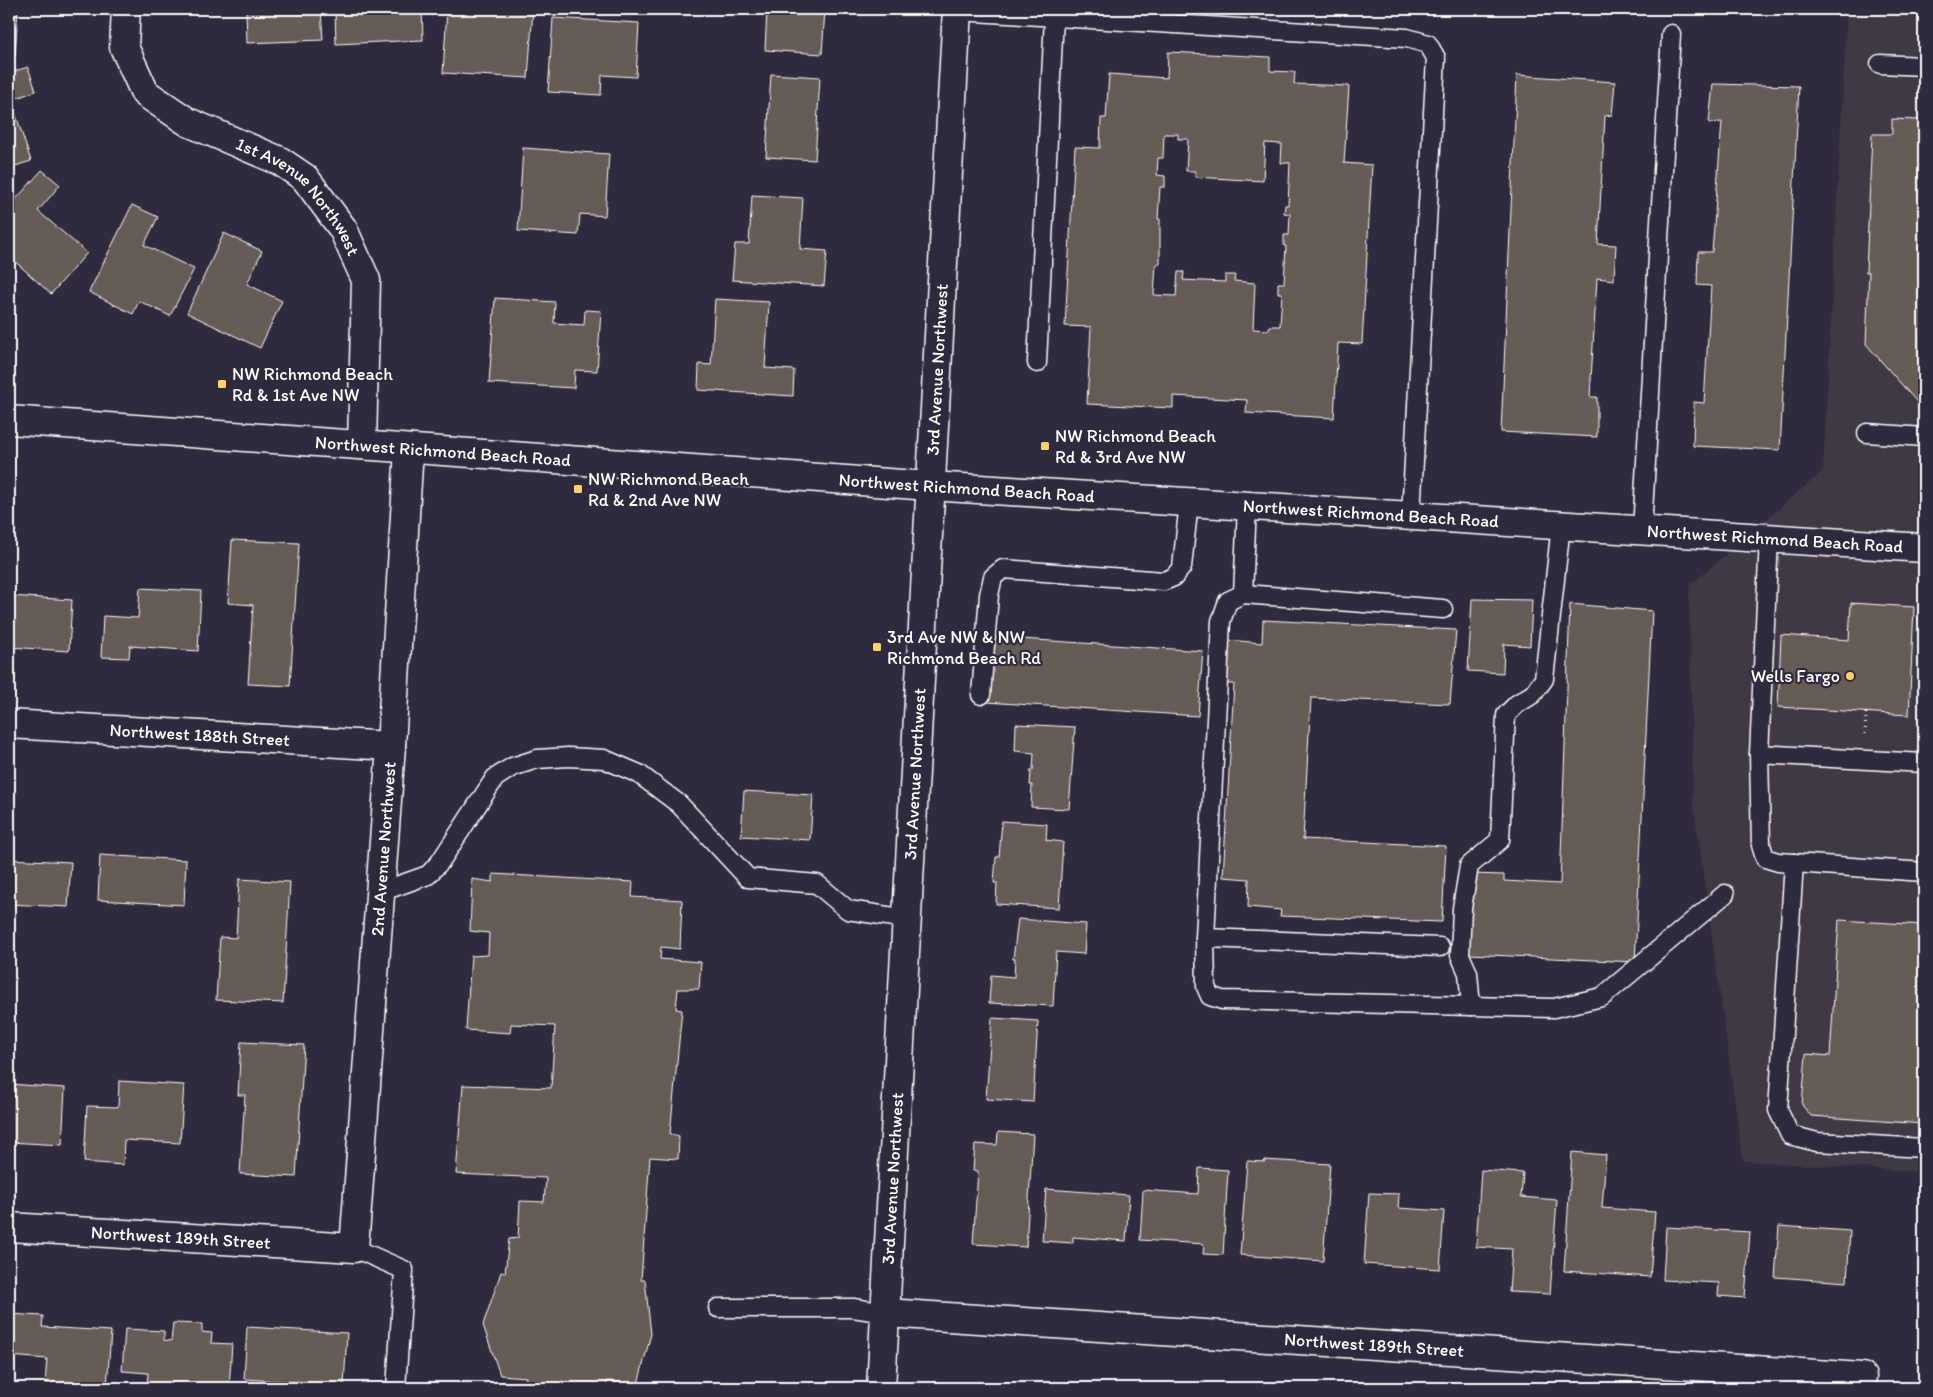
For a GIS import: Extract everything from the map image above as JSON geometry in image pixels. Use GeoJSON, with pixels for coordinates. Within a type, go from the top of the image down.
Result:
{"type":"FeatureCollection","features":[{"type":"Feature","properties":{"kind":"street","name":"1st Avenue Northwest"},"geometry":{"type":"LineString","coordinates":[[126,9],[124,47],[145,94],[188,122],[280,161],[305,178],[343,229],[366,280],[362,445]]}},
{"type":"Feature","properties":{"kind":"street","name":"3rd Avenue Northwest"},"geometry":{"type":"LineString","coordinates":[[881,1388],[957,10]]}},
{"type":"Feature","properties":{"kind":"street","name":"Northwest Richmond Beach Road"},"geometry":{"type":"LineString","coordinates":[[9,420],[930,486],[1924,548]]}},
{"type":"Feature","properties":{"kind":"street","name":"2nd Avenue Northwest"},"geometry":{"type":"LineString","coordinates":[[354,1248],[391,746],[409,449]]}},
{"type":"Feature","properties":{"kind":"street","name":"Northwest 188th Street"},"geometry":{"type":"LineString","coordinates":[[9,724],[391,746]]}},
{"type":"Feature","properties":{"kind":"street","name":"Northwest 189th Street"},"geometry":{"type":"LineString","coordinates":[[9,1227],[354,1248]]}},
{"type":"Feature","properties":{"kind":"street","name":"Northwest 189th Street"},"geometry":{"type":"LineString","coordinates":[[886,1313],[1862,1377]]}},
{"type":"Feature","properties":{"kind":"lane"},"geometry":{"type":"LineString","coordinates":[[957,10],[1407,38],[1428,44],[1436,58],[1411,516]]}},
{"type":"Feature","properties":{"kind":"lane"},"geometry":{"type":"LineString","coordinates":[[1037,363],[1054,17]]}},
{"type":"Feature","properties":{"kind":"lane"},"geometry":{"type":"LineString","coordinates":[[1642,530],[1671,34]]}},
{"type":"Feature","properties":{"kind":"lane"},"geometry":{"type":"LineString","coordinates":[[1880,64],[1924,66]]}},
{"type":"Feature","properties":{"kind":"lane"},"geometry":{"type":"LineString","coordinates":[[1867,433],[1924,437]]}},
{"type":"Feature","properties":{"kind":"lane"},"geometry":{"type":"LineString","coordinates":[[981,694],[989,595],[993,577],[1003,569],[1164,581],[1174,577],[1182,567],[1189,502]]}},
{"type":"Feature","properties":{"kind":"lane"},"geometry":{"type":"LineString","coordinates":[[1243,594],[1247,506]]}},
{"type":"Feature","properties":{"kind":"lane"},"geometry":{"type":"LineString","coordinates":[[1471,1006],[1468,973],[1460,955],[1462,908],[1469,866],[1500,840],[1506,714],[1533,694],[1544,679],[1561,525]]}},
{"type":"Feature","properties":{"kind":"lane"},"geometry":{"type":"LineString","coordinates":[[1769,538],[1759,754],[1761,846],[1765,858],[1778,862],[1924,872]]}},
{"type":"Feature","properties":{"kind":"lane"},"geometry":{"type":"LineString","coordinates":[[1443,609],[1243,594],[1228,602],[1221,621],[1205,938],[1206,987],[1210,996],[1222,1000],[1554,1008],[1602,997],[1725,894]]}},
{"type":"Feature","properties":{"kind":"lane"},"geometry":{"type":"LineString","coordinates":[[1759,754],[1924,763]]}},
{"type":"Feature","properties":{"kind":"lane"},"geometry":{"type":"LineString","coordinates":[[380,892],[428,875],[440,862],[495,778],[512,767],[537,759],[568,757],[604,759],[639,774],[679,804],[748,878],[817,884],[848,910],[907,919]]}},
{"type":"Feature","properties":{"kind":"lane"},"geometry":{"type":"LineString","coordinates":[[1794,863],[1778,1110],[1790,1135],[1816,1142],[1924,1148]]}},
{"type":"Feature","properties":{"kind":"lane"},"geometry":{"type":"LineString","coordinates":[[1205,938],[1440,947]]}},
{"type":"Feature","properties":{"kind":"lane"},"geometry":{"type":"LineString","coordinates":[[354,1248],[404,1270],[396,1388]]}},
{"type":"Feature","properties":{"kind":"lane"},"geometry":{"type":"LineString","coordinates":[[718,1308],[853,1308],[886,1313]]}},
{"type":"Feature","properties":{"kind":"shaded area"},"geometry":{"type":"Polygon","coordinates":[[[1847,10],[1924,14],[1924,1172],[1743,1161],[1693,800],[1689,586],[1823,471],[1847,10]]]}},
{"type":"Feature","properties":{"kind":"building"},"geometry":{"type":"Polygon","coordinates":[[[9,9],[18,9],[15,57],[9,57],[9,9]]]}},
{"type":"Feature","properties":{"kind":"building"},"geometry":{"type":"Polygon","coordinates":[[[246,9],[321,9],[323,40],[247,43],[246,9]]]}},
{"type":"Feature","properties":{"kind":"building"},"geometry":{"type":"Polygon","coordinates":[[[335,9],[422,9],[423,40],[336,44],[335,9]]]}},
{"type":"Feature","properties":{"kind":"building"},"geometry":{"type":"Polygon","coordinates":[[[447,9],[533,9],[528,78],[443,73],[447,9]]]}},
{"type":"Feature","properties":{"kind":"building"},"geometry":{"type":"Polygon","coordinates":[[[767,9],[825,9],[822,54],[765,50],[767,9]]]}},
{"type":"Feature","properties":{"kind":"building"},"geometry":{"type":"Polygon","coordinates":[[[553,18],[639,23],[636,77],[602,75],[601,95],[548,92],[553,18]]]}},
{"type":"Feature","properties":{"kind":"building"},"geometry":{"type":"Polygon","coordinates":[[[1168,52],[1270,57],[1270,71],[1295,72],[1294,84],[1349,86],[1344,163],[1372,165],[1362,344],[1338,343],[1334,418],[1246,413],[1247,400],[1173,396],[1173,408],[1087,404],[1091,327],[1065,326],[1075,147],[1100,148],[1101,118],[1106,118],[1109,74],[1167,78],[1168,52]],[[1164,134],[1163,158],[1158,158],[1157,175],[1165,176],[1165,187],[1160,187],[1158,219],[1160,219],[1160,264],[1156,264],[1154,295],[1176,296],[1178,272],[1184,272],[1183,280],[1225,282],[1225,275],[1235,275],[1234,281],[1255,283],[1253,329],[1269,330],[1269,326],[1280,326],[1282,293],[1278,293],[1278,283],[1284,283],[1286,246],[1284,246],[1284,235],[1289,235],[1290,214],[1284,213],[1285,205],[1288,205],[1290,163],[1281,163],[1282,144],[1265,143],[1263,181],[1195,177],[1195,171],[1186,171],[1188,139],[1178,139],[1178,134],[1164,134]]]}},
{"type":"Feature","properties":{"kind":"building"},"geometry":{"type":"Polygon","coordinates":[[[28,67],[36,91],[11,100],[31,161],[9,168],[9,73],[28,67]]]}},
{"type":"Feature","properties":{"kind":"building"},"geometry":{"type":"Polygon","coordinates":[[[771,74],[820,77],[815,160],[766,157],[771,74]]]}},
{"type":"Feature","properties":{"kind":"building"},"geometry":{"type":"Polygon","coordinates":[[[1517,75],[1615,82],[1612,115],[1605,116],[1598,244],[1616,245],[1614,280],[1597,278],[1590,397],[1597,397],[1597,437],[1501,432],[1517,75]]]}},
{"type":"Feature","properties":{"kind":"building"},"geometry":{"type":"Polygon","coordinates":[[[1713,84],[1799,86],[1780,450],[1693,446],[1694,402],[1704,403],[1711,286],[1697,285],[1698,252],[1712,252],[1722,122],[1709,123],[1713,84]]]}},
{"type":"Feature","properties":{"kind":"building"},"geometry":{"type":"Polygon","coordinates":[[[1892,119],[1919,120],[1919,133],[1924,133],[1924,410],[1866,344],[1869,272],[1866,272],[1872,134],[1892,134],[1892,119]]]}},
{"type":"Feature","properties":{"kind":"building"},"geometry":{"type":"Polygon","coordinates":[[[523,148],[609,154],[605,216],[580,214],[578,235],[518,231],[523,148]]]}},
{"type":"Feature","properties":{"kind":"building"},"geometry":{"type":"Polygon","coordinates":[[[42,170],[60,185],[38,211],[87,253],[51,294],[9,256],[9,207],[42,170]]]}},
{"type":"Feature","properties":{"kind":"building"},"geometry":{"type":"Polygon","coordinates":[[[752,195],[803,198],[800,249],[827,251],[824,286],[732,280],[735,244],[749,244],[752,195]]]}},
{"type":"Feature","properties":{"kind":"building"},"geometry":{"type":"Polygon","coordinates":[[[132,205],[158,217],[144,245],[194,269],[170,316],[139,301],[133,314],[89,292],[132,205]]]}},
{"type":"Feature","properties":{"kind":"building"},"geometry":{"type":"Polygon","coordinates":[[[224,233],[262,251],[247,284],[282,301],[260,348],[187,313],[224,233]]]}},
{"type":"Feature","properties":{"kind":"building"},"geometry":{"type":"Polygon","coordinates":[[[495,298],[555,302],[554,323],[584,325],[585,310],[601,311],[597,371],[575,370],[574,388],[489,383],[495,298]]]}},
{"type":"Feature","properties":{"kind":"building"},"geometry":{"type":"Polygon","coordinates":[[[715,299],[769,302],[765,368],[794,370],[793,396],[698,390],[699,364],[711,365],[715,299]]]}},
{"type":"Feature","properties":{"kind":"building"},"geometry":{"type":"Polygon","coordinates":[[[232,540],[299,543],[290,686],[248,684],[253,605],[228,603],[232,540]]]}},
{"type":"Feature","properties":{"kind":"building"},"geometry":{"type":"Polygon","coordinates":[[[140,588],[201,591],[198,651],[130,646],[129,658],[101,657],[103,616],[138,618],[140,588]]]}},
{"type":"Feature","properties":{"kind":"building"},"geometry":{"type":"Polygon","coordinates":[[[9,596],[72,600],[69,651],[9,647],[9,596]]]}},
{"type":"Feature","properties":{"kind":"building"},"geometry":{"type":"Polygon","coordinates":[[[1472,599],[1532,600],[1530,646],[1504,644],[1503,673],[1468,671],[1472,599]]]}},
{"type":"Feature","properties":{"kind":"building"},"geometry":{"type":"Polygon","coordinates":[[[1851,603],[1914,607],[1909,715],[1778,707],[1781,635],[1849,640],[1851,603]]]}},
{"type":"Feature","properties":{"kind":"building"},"geometry":{"type":"Polygon","coordinates":[[[1570,604],[1652,611],[1635,962],[1469,954],[1472,874],[1504,875],[1504,881],[1560,884],[1570,604]]]}},
{"type":"Feature","properties":{"kind":"building"},"geometry":{"type":"Polygon","coordinates":[[[1263,620],[1456,630],[1450,704],[1311,698],[1303,839],[1446,846],[1442,922],[1280,916],[1281,910],[1248,907],[1249,879],[1223,877],[1234,684],[1225,684],[1227,640],[1262,643],[1263,620]]]}},
{"type":"Feature","properties":{"kind":"building"},"geometry":{"type":"Polygon","coordinates":[[[991,637],[1203,651],[1198,716],[986,702],[991,637]]]}},
{"type":"Feature","properties":{"kind":"building"},"geometry":{"type":"Polygon","coordinates":[[[1016,724],[1075,727],[1069,809],[1031,807],[1032,785],[1030,785],[1034,753],[1015,751],[1016,724]]]}},
{"type":"Feature","properties":{"kind":"building"},"geometry":{"type":"Polygon","coordinates":[[[744,791],[813,795],[810,840],[741,836],[744,791]]]}},
{"type":"Feature","properties":{"kind":"building"},"geometry":{"type":"Polygon","coordinates":[[[1002,821],[1047,824],[1046,840],[1063,842],[1059,908],[996,904],[997,883],[994,883],[996,857],[999,857],[1002,821]]]}},
{"type":"Feature","properties":{"kind":"building"},"geometry":{"type":"Polygon","coordinates":[[[100,855],[186,860],[184,905],[98,900],[100,855]]]}},
{"type":"Feature","properties":{"kind":"building"},"geometry":{"type":"Polygon","coordinates":[[[9,859],[71,862],[68,907],[9,904],[9,859]]]}},
{"type":"Feature","properties":{"kind":"building"},"geometry":{"type":"Polygon","coordinates":[[[493,874],[633,882],[632,897],[682,900],[680,949],[661,947],[660,959],[701,962],[699,989],[678,989],[676,1009],[682,1010],[670,1134],[679,1136],[678,1159],[650,1157],[641,1280],[645,1280],[651,1334],[638,1384],[607,1381],[607,1388],[525,1386],[526,1377],[500,1375],[483,1325],[501,1272],[505,1273],[509,1239],[518,1238],[520,1201],[544,1202],[546,1178],[456,1174],[463,1085],[551,1088],[555,1026],[511,1024],[510,1033],[466,1030],[471,956],[488,955],[489,933],[470,931],[472,879],[493,882],[493,874]]]}},
{"type":"Feature","properties":{"kind":"building"},"geometry":{"type":"Polygon","coordinates":[[[239,879],[290,882],[283,1003],[216,1000],[220,937],[236,938],[239,879]]]}},
{"type":"Feature","properties":{"kind":"building"},"geometry":{"type":"Polygon","coordinates":[[[1018,919],[1086,924],[1084,954],[1056,952],[1053,1006],[989,1003],[991,975],[1014,977],[1015,959],[1013,959],[1018,919]]]}},
{"type":"Feature","properties":{"kind":"building"},"geometry":{"type":"Polygon","coordinates":[[[1839,920],[1924,925],[1924,1124],[1811,1116],[1802,1105],[1806,1054],[1830,1056],[1839,920]]]}},
{"type":"Feature","properties":{"kind":"building"},"geometry":{"type":"Polygon","coordinates":[[[992,1018],[1038,1021],[1033,1102],[986,1099],[992,1018]]]}},
{"type":"Feature","properties":{"kind":"building"},"geometry":{"type":"Polygon","coordinates":[[[241,1042],[304,1045],[296,1177],[240,1174],[245,1095],[238,1095],[241,1042]]]}},
{"type":"Feature","properties":{"kind":"building"},"geometry":{"type":"Polygon","coordinates":[[[119,1081],[184,1085],[180,1143],[124,1140],[123,1165],[84,1162],[87,1106],[118,1107],[119,1081]]]}},
{"type":"Feature","properties":{"kind":"building"},"geometry":{"type":"Polygon","coordinates":[[[9,1084],[65,1088],[62,1145],[9,1142],[9,1084]]]}},
{"type":"Feature","properties":{"kind":"building"},"geometry":{"type":"Polygon","coordinates":[[[998,1132],[1033,1134],[1026,1247],[973,1244],[978,1171],[973,1171],[975,1144],[997,1145],[998,1132]]]}},
{"type":"Feature","properties":{"kind":"building"},"geometry":{"type":"Polygon","coordinates":[[[1572,1152],[1606,1155],[1602,1208],[1655,1212],[1650,1277],[1564,1271],[1572,1152]]]}},
{"type":"Feature","properties":{"kind":"building"},"geometry":{"type":"Polygon","coordinates":[[[1265,1160],[1330,1164],[1323,1261],[1240,1255],[1247,1161],[1265,1162],[1265,1160]]]}},
{"type":"Feature","properties":{"kind":"building"},"geometry":{"type":"Polygon","coordinates":[[[1199,1168],[1228,1170],[1223,1255],[1203,1254],[1204,1244],[1140,1240],[1143,1190],[1198,1194],[1199,1168]]]}},
{"type":"Feature","properties":{"kind":"building"},"geometry":{"type":"Polygon","coordinates":[[[1481,1170],[1523,1173],[1521,1197],[1557,1200],[1550,1294],[1509,1292],[1512,1249],[1476,1247],[1481,1170]]]}},
{"type":"Feature","properties":{"kind":"building"},"geometry":{"type":"Polygon","coordinates":[[[1046,1189],[1129,1195],[1126,1241],[1073,1237],[1073,1243],[1042,1241],[1046,1189]]]}},
{"type":"Feature","properties":{"kind":"building"},"geometry":{"type":"Polygon","coordinates":[[[1369,1193],[1399,1194],[1398,1208],[1444,1211],[1440,1269],[1364,1264],[1369,1193]]]}},
{"type":"Feature","properties":{"kind":"building"},"geometry":{"type":"Polygon","coordinates":[[[1779,1226],[1850,1231],[1847,1282],[1775,1277],[1779,1226]]]}},
{"type":"Feature","properties":{"kind":"building"},"geometry":{"type":"Polygon","coordinates":[[[1666,1227],[1750,1232],[1745,1298],[1718,1296],[1719,1283],[1663,1280],[1666,1227]]]}},
{"type":"Feature","properties":{"kind":"building"},"geometry":{"type":"Polygon","coordinates":[[[9,1314],[43,1316],[42,1327],[111,1331],[107,1387],[45,1383],[47,1359],[9,1356],[9,1314]]]}},
{"type":"Feature","properties":{"kind":"building"},"geometry":{"type":"Polygon","coordinates":[[[173,1323],[202,1324],[202,1332],[212,1333],[211,1343],[232,1344],[229,1388],[147,1388],[148,1373],[122,1371],[125,1329],[164,1331],[164,1340],[171,1341],[173,1323]]]}},
{"type":"Feature","properties":{"kind":"building"},"geometry":{"type":"Polygon","coordinates":[[[247,1327],[347,1333],[344,1385],[244,1379],[247,1327]]]}},
{"type":"Feature","properties":{"kind":"place","name":"NW Richmond Beach Rd & 1st Ave NW"},"geometry":{"type":"Point","coordinates":[222,384]}},
{"type":"Feature","properties":{"kind":"place","name":"NW Richmond Beach Rd & 3rd Ave NW"},"geometry":{"type":"Point","coordinates":[1045,446]}},
{"type":"Feature","properties":{"kind":"place","name":"NW Richmond Beach Rd & 2nd Ave NW"},"geometry":{"type":"Point","coordinates":[578,489]}},
{"type":"Feature","properties":{"kind":"place","name":"3rd Ave NW & NW Richmond Beach Rd"},"geometry":{"type":"Point","coordinates":[877,647]}},
{"type":"Feature","properties":{"kind":"place","name":"Wells Fargo"},"geometry":{"type":"Point","coordinates":[1850,676]}}]}
